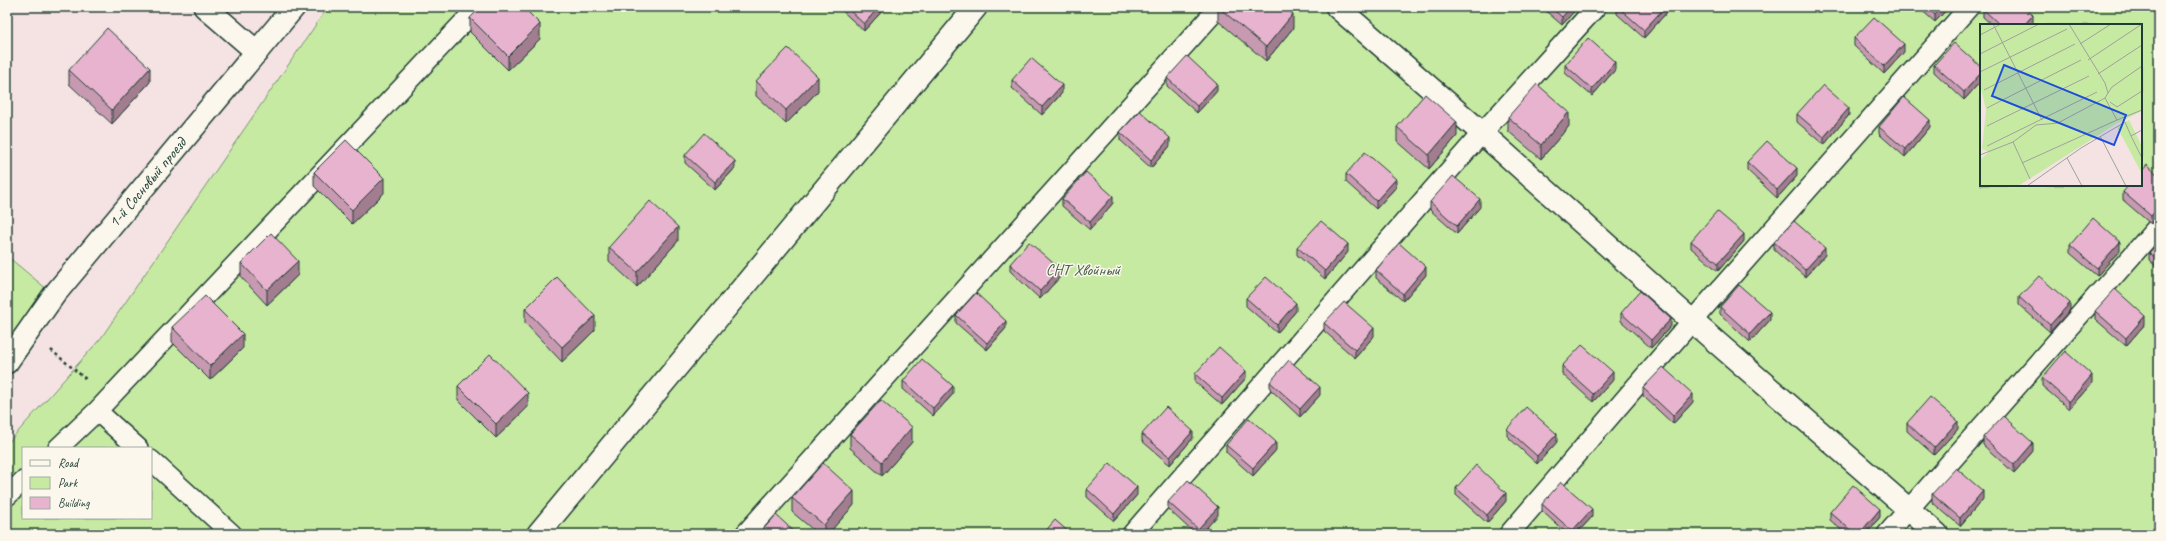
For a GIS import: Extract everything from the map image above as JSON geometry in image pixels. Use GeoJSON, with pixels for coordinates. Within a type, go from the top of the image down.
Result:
{"type":"FeatureCollection","features":[{"type":"Feature","properties":{"kind":"street"},"geometry":{"type":"LineString","coordinates":[[205,7],[257,52]]}},
{"type":"Feature","properties":{"kind":"street","name":"1-й Сосновый проезд"},"geometry":{"type":"LineString","coordinates":[[7,362],[54,296],[294,7]]}},
{"type":"Feature","properties":{"kind":"street"},"geometry":{"type":"LineString","coordinates":[[538,534],[976,7]]}},
{"type":"Feature","properties":{"kind":"street"},"geometry":{"type":"LineString","coordinates":[[1337,7],[1482,133],[1692,321],[1937,534]]}},
{"type":"Feature","properties":{"kind":"lane"},"geometry":{"type":"LineString","coordinates":[[59,447],[103,405],[478,7]]}},
{"type":"Feature","properties":{"kind":"lane"},"geometry":{"type":"LineString","coordinates":[[745,534],[1219,7]]}},
{"type":"Feature","properties":{"kind":"lane"},"geometry":{"type":"LineString","coordinates":[[1132,534],[1482,133],[1596,7]]}},
{"type":"Feature","properties":{"kind":"lane"},"geometry":{"type":"LineString","coordinates":[[1509,534],[1692,321],[1969,7]]}},
{"type":"Feature","properties":{"kind":"lane"},"geometry":{"type":"LineString","coordinates":[[1887,534],[2159,225]]}},
{"type":"Feature","properties":{"kind":"lane"},"geometry":{"type":"LineString","coordinates":[[103,405],[137,447]]}},
{"type":"Feature","properties":{"kind":"lane"},"geometry":{"type":"LineString","coordinates":[[152,461],[232,534]]}},
{"type":"Feature","properties":{"kind":"lane"},"geometry":{"type":"LineString","coordinates":[[7,496],[22,482]]}},
{"type":"Feature","properties":{"kind":"path"},"geometry":{"type":"LineString","coordinates":[[29,331],[103,405]]}},
{"type":"Feature","properties":{"kind":"green space","name":"СНТ Хвойный"},"geometry":{"type":"Polygon","coordinates":[[[328,7],[2159,7],[2159,534],[7,534],[7,444],[101,338],[328,7]]]}},
{"type":"Feature","properties":{"kind":"green space"},"geometry":{"type":"Polygon","coordinates":[[[7,256],[54,295],[7,362],[7,256]]]}},
{"type":"Feature","properties":{"kind":"building"},"geometry":{"type":"Polygon","coordinates":[[[481,7],[523,7],[540,24],[508,56],[470,18],[481,7]]]}},
{"type":"Feature","properties":{"kind":"building"},"geometry":{"type":"Polygon","coordinates":[[[846,7],[879,7],[864,24],[846,7]]]}},
{"type":"Feature","properties":{"kind":"building"},"geometry":{"type":"Polygon","coordinates":[[[1218,7],[1284,7],[1293,14],[1266,47],[1218,7]]]}},
{"type":"Feature","properties":{"kind":"building"},"geometry":{"type":"Polygon","coordinates":[[[1550,7],[1571,7],[1562,17],[1550,7]]]}},
{"type":"Feature","properties":{"kind":"building"},"geometry":{"type":"Polygon","coordinates":[[[1618,7],[1665,7],[1644,30],[1618,7]]]}},
{"type":"Feature","properties":{"kind":"building"},"geometry":{"type":"Polygon","coordinates":[[[1927,7],[1942,7],[1935,15],[1927,7]]]}},
{"type":"Feature","properties":{"kind":"building"},"geometry":{"type":"Polygon","coordinates":[[[1985,7],[2024,7],[2033,15],[2025,24],[1999,24],[1983,9],[1985,7]]]}},
{"type":"Feature","properties":{"kind":"building"},"geometry":{"type":"Polygon","coordinates":[[[1874,17],[1904,44],[1884,66],[1854,38],[1874,17]]]}},
{"type":"Feature","properties":{"kind":"building"},"geometry":{"type":"Polygon","coordinates":[[[107,28],[150,68],[112,110],[69,70],[107,28]]]}},
{"type":"Feature","properties":{"kind":"building"},"geometry":{"type":"Polygon","coordinates":[[[1588,38],[1615,62],[1592,89],[1565,65],[1588,38]]]}},
{"type":"Feature","properties":{"kind":"building"},"geometry":{"type":"Polygon","coordinates":[[[1954,43],[1980,66],[1980,74],[1964,92],[1934,65],[1954,43]]]}},
{"type":"Feature","properties":{"kind":"building"},"geometry":{"type":"Polygon","coordinates":[[[788,48],[818,77],[786,110],[756,81],[788,48]]]}},
{"type":"Feature","properties":{"kind":"building"},"geometry":{"type":"Polygon","coordinates":[[[1187,56],[1217,84],[1197,106],[1167,78],[1187,56]]]}},
{"type":"Feature","properties":{"kind":"building"},"geometry":{"type":"Polygon","coordinates":[[[1031,58],[1062,85],[1042,107],[1012,80],[1031,58]]]}},
{"type":"Feature","properties":{"kind":"building"},"geometry":{"type":"Polygon","coordinates":[[[1537,84],[1569,112],[1541,145],[1508,117],[1537,84]]]}},
{"type":"Feature","properties":{"kind":"building"},"geometry":{"type":"Polygon","coordinates":[[[1823,85],[1849,108],[1824,137],[1797,114],[1823,85]]]}},
{"type":"Feature","properties":{"kind":"building"},"geometry":{"type":"Polygon","coordinates":[[[1425,94],[1457,122],[1429,155],[1397,127],[1425,94]]]}},
{"type":"Feature","properties":{"kind":"building"},"geometry":{"type":"Polygon","coordinates":[[[1904,97],[1930,120],[1905,149],[1879,127],[1904,97]]]}},
{"type":"Feature","properties":{"kind":"building"},"geometry":{"type":"Polygon","coordinates":[[[1140,111],[1170,138],[1151,160],[1120,132],[1140,111]]]}},
{"type":"Feature","properties":{"kind":"building"},"geometry":{"type":"Polygon","coordinates":[[[704,133],[735,161],[715,182],[685,155],[704,133]]]}},
{"type":"Feature","properties":{"kind":"building"},"geometry":{"type":"Polygon","coordinates":[[[346,140],[384,178],[352,210],[314,172],[346,140]]]}},
{"type":"Feature","properties":{"kind":"building"},"geometry":{"type":"Polygon","coordinates":[[[1767,141],[1797,168],[1777,190],[1747,162],[1767,141]]]}},
{"type":"Feature","properties":{"kind":"building"},"geometry":{"type":"Polygon","coordinates":[[[1365,152],[1396,179],[1376,201],[1346,174],[1365,152]]]}},
{"type":"Feature","properties":{"kind":"building"},"geometry":{"type":"Polygon","coordinates":[[[2147,165],[2159,176],[2159,207],[2151,216],[2123,192],[2128,186],[2142,186],[2142,171],[2147,165]]]}},
{"type":"Feature","properties":{"kind":"building"},"geometry":{"type":"Polygon","coordinates":[[[1086,172],[1113,196],[1090,222],[1062,199],[1086,172]]]}},
{"type":"Feature","properties":{"kind":"building"},"geometry":{"type":"Polygon","coordinates":[[[1453,176],[1480,199],[1457,226],[1430,202],[1453,176]]]}},
{"type":"Feature","properties":{"kind":"building"},"geometry":{"type":"Polygon","coordinates":[[[650,201],[678,227],[637,272],[609,247],[650,201]]]}},
{"type":"Feature","properties":{"kind":"building"},"geometry":{"type":"Polygon","coordinates":[[[1717,211],[1744,234],[1718,263],[1691,241],[1717,211]]]}},
{"type":"Feature","properties":{"kind":"building"},"geometry":{"type":"Polygon","coordinates":[[[2093,218],[2120,242],[2097,268],[2070,245],[2093,218]]]}},
{"type":"Feature","properties":{"kind":"building"},"geometry":{"type":"Polygon","coordinates":[[[1321,221],[1348,244],[1325,271],[1297,247],[1321,221]]]}},
{"type":"Feature","properties":{"kind":"building"},"geometry":{"type":"Polygon","coordinates":[[[1794,221],[1825,248],[1805,270],[1774,242],[1794,221]]]}},
{"type":"Feature","properties":{"kind":"building"},"geometry":{"type":"Polygon","coordinates":[[[271,233],[298,261],[267,290],[241,263],[271,233]]]}},
{"type":"Feature","properties":{"kind":"building"},"geometry":{"type":"Polygon","coordinates":[[[2159,241],[2159,262],[2149,253],[2159,241]]]}},
{"type":"Feature","properties":{"kind":"building"},"geometry":{"type":"Polygon","coordinates":[[[1029,242],[1060,269],[1040,291],[1010,264],[1029,242]]]}},
{"type":"Feature","properties":{"kind":"building"},"geometry":{"type":"Polygon","coordinates":[[[1399,243],[1426,267],[1403,294],[1376,270],[1399,243]]]}},
{"type":"Feature","properties":{"kind":"building"},"geometry":{"type":"Polygon","coordinates":[[[2039,276],[2070,303],[2050,325],[2019,297],[2039,276]]]}},
{"type":"Feature","properties":{"kind":"building"},"geometry":{"type":"Polygon","coordinates":[[[557,277],[595,316],[562,347],[525,309],[557,277]]]}},
{"type":"Feature","properties":{"kind":"building"},"geometry":{"type":"Polygon","coordinates":[[[1266,277],[1296,303],[1277,325],[1246,298],[1266,277]]]}},
{"type":"Feature","properties":{"kind":"building"},"geometry":{"type":"Polygon","coordinates":[[[1739,285],[1770,312],[1750,334],[1720,307],[1739,285]]]}},
{"type":"Feature","properties":{"kind":"building"},"geometry":{"type":"Polygon","coordinates":[[[2115,289],[2145,316],[2126,338],[2095,311],[2115,289]]]}},
{"type":"Feature","properties":{"kind":"building"},"geometry":{"type":"Polygon","coordinates":[[[1640,291],[1671,319],[1651,340],[1621,313],[1640,291]]]}},
{"type":"Feature","properties":{"kind":"building"},"geometry":{"type":"Polygon","coordinates":[[[976,293],[1006,321],[987,343],[956,315],[976,293]]]}},
{"type":"Feature","properties":{"kind":"building"},"geometry":{"type":"Polygon","coordinates":[[[205,296],[243,334],[210,366],[172,327],[205,296]]]}},
{"type":"Feature","properties":{"kind":"building"},"geometry":{"type":"Polygon","coordinates":[[[1344,302],[1374,328],[1355,350],[1324,323],[1344,302]]]}},
{"type":"Feature","properties":{"kind":"building"},"geometry":{"type":"Polygon","coordinates":[[[1582,345],[1613,372],[1593,394],[1562,366],[1582,345]]]}},
{"type":"Feature","properties":{"kind":"building"},"geometry":{"type":"Polygon","coordinates":[[[1219,347],[1246,371],[1222,398],[1195,374],[1219,347]]]}},
{"type":"Feature","properties":{"kind":"building"},"geometry":{"type":"Polygon","coordinates":[[[2065,351],[2092,375],[2069,402],[2042,378],[2065,351]]]}},
{"type":"Feature","properties":{"kind":"building"},"geometry":{"type":"Polygon","coordinates":[[[490,354],[528,393],[496,424],[458,386],[490,354]]]}},
{"type":"Feature","properties":{"kind":"building"},"geometry":{"type":"Polygon","coordinates":[[[922,359],[953,386],[933,408],[903,381],[922,359]]]}},
{"type":"Feature","properties":{"kind":"building"},"geometry":{"type":"Polygon","coordinates":[[[1289,360],[1320,387],[1300,409],[1270,382],[1289,360]]]}},
{"type":"Feature","properties":{"kind":"building"},"geometry":{"type":"Polygon","coordinates":[[[1663,367],[1693,394],[1673,416],[1643,388],[1663,367]]]}},
{"type":"Feature","properties":{"kind":"building"},"geometry":{"type":"Polygon","coordinates":[[[1930,397],[1958,421],[1934,448],[1907,423],[1930,397]]]}},
{"type":"Feature","properties":{"kind":"building"},"geometry":{"type":"Polygon","coordinates":[[[881,400],[912,427],[882,462],[850,434],[881,400]]]}},
{"type":"Feature","properties":{"kind":"building"},"geometry":{"type":"Polygon","coordinates":[[[1166,407],[1193,431],[1170,457],[1142,434],[1166,407]]]}},
{"type":"Feature","properties":{"kind":"building"},"geometry":{"type":"Polygon","coordinates":[[[1526,407],[1557,434],[1537,456],[1507,429],[1526,407]]]}},
{"type":"Feature","properties":{"kind":"building"},"geometry":{"type":"Polygon","coordinates":[[[2003,416],[2033,443],[2014,465],[1983,437],[2003,416]]]}},
{"type":"Feature","properties":{"kind":"building"},"geometry":{"type":"Polygon","coordinates":[[[1249,418],[1276,442],[1253,468],[1226,445],[1249,418]]]}},
{"type":"Feature","properties":{"kind":"building"},"geometry":{"type":"Polygon","coordinates":[[[823,463],[854,491],[824,525],[792,498],[823,463]]]}},
{"type":"Feature","properties":{"kind":"building"},"geometry":{"type":"Polygon","coordinates":[[[1110,463],[1137,487],[1114,514],[1087,489],[1110,463]]]}},
{"type":"Feature","properties":{"kind":"building"},"geometry":{"type":"Polygon","coordinates":[[[1476,465],[1506,493],[1487,515],[1456,488],[1476,465]]]}},
{"type":"Feature","properties":{"kind":"building"},"geometry":{"type":"Polygon","coordinates":[[[1956,468],[1983,491],[1960,518],[1932,494],[1956,468]]]}},
{"type":"Feature","properties":{"kind":"building"},"geometry":{"type":"Polygon","coordinates":[[[1188,480],[1218,507],[1198,529],[1168,502],[1188,480]]]}},
{"type":"Feature","properties":{"kind":"building"},"geometry":{"type":"Polygon","coordinates":[[[1561,482],[1592,509],[1572,531],[1542,504],[1561,482]]]}},
{"type":"Feature","properties":{"kind":"building"},"geometry":{"type":"Polygon","coordinates":[[[1853,485],[1880,509],[1859,534],[1855,534],[1830,512],[1853,485]]]}},
{"type":"Feature","properties":{"kind":"building"},"geometry":{"type":"Polygon","coordinates":[[[776,515],[797,534],[759,534],[776,515]]]}},
{"type":"Feature","properties":{"kind":"building"},"geometry":{"type":"Polygon","coordinates":[[[1055,520],[1071,534],[1043,534],[1055,520]]]}}]}
